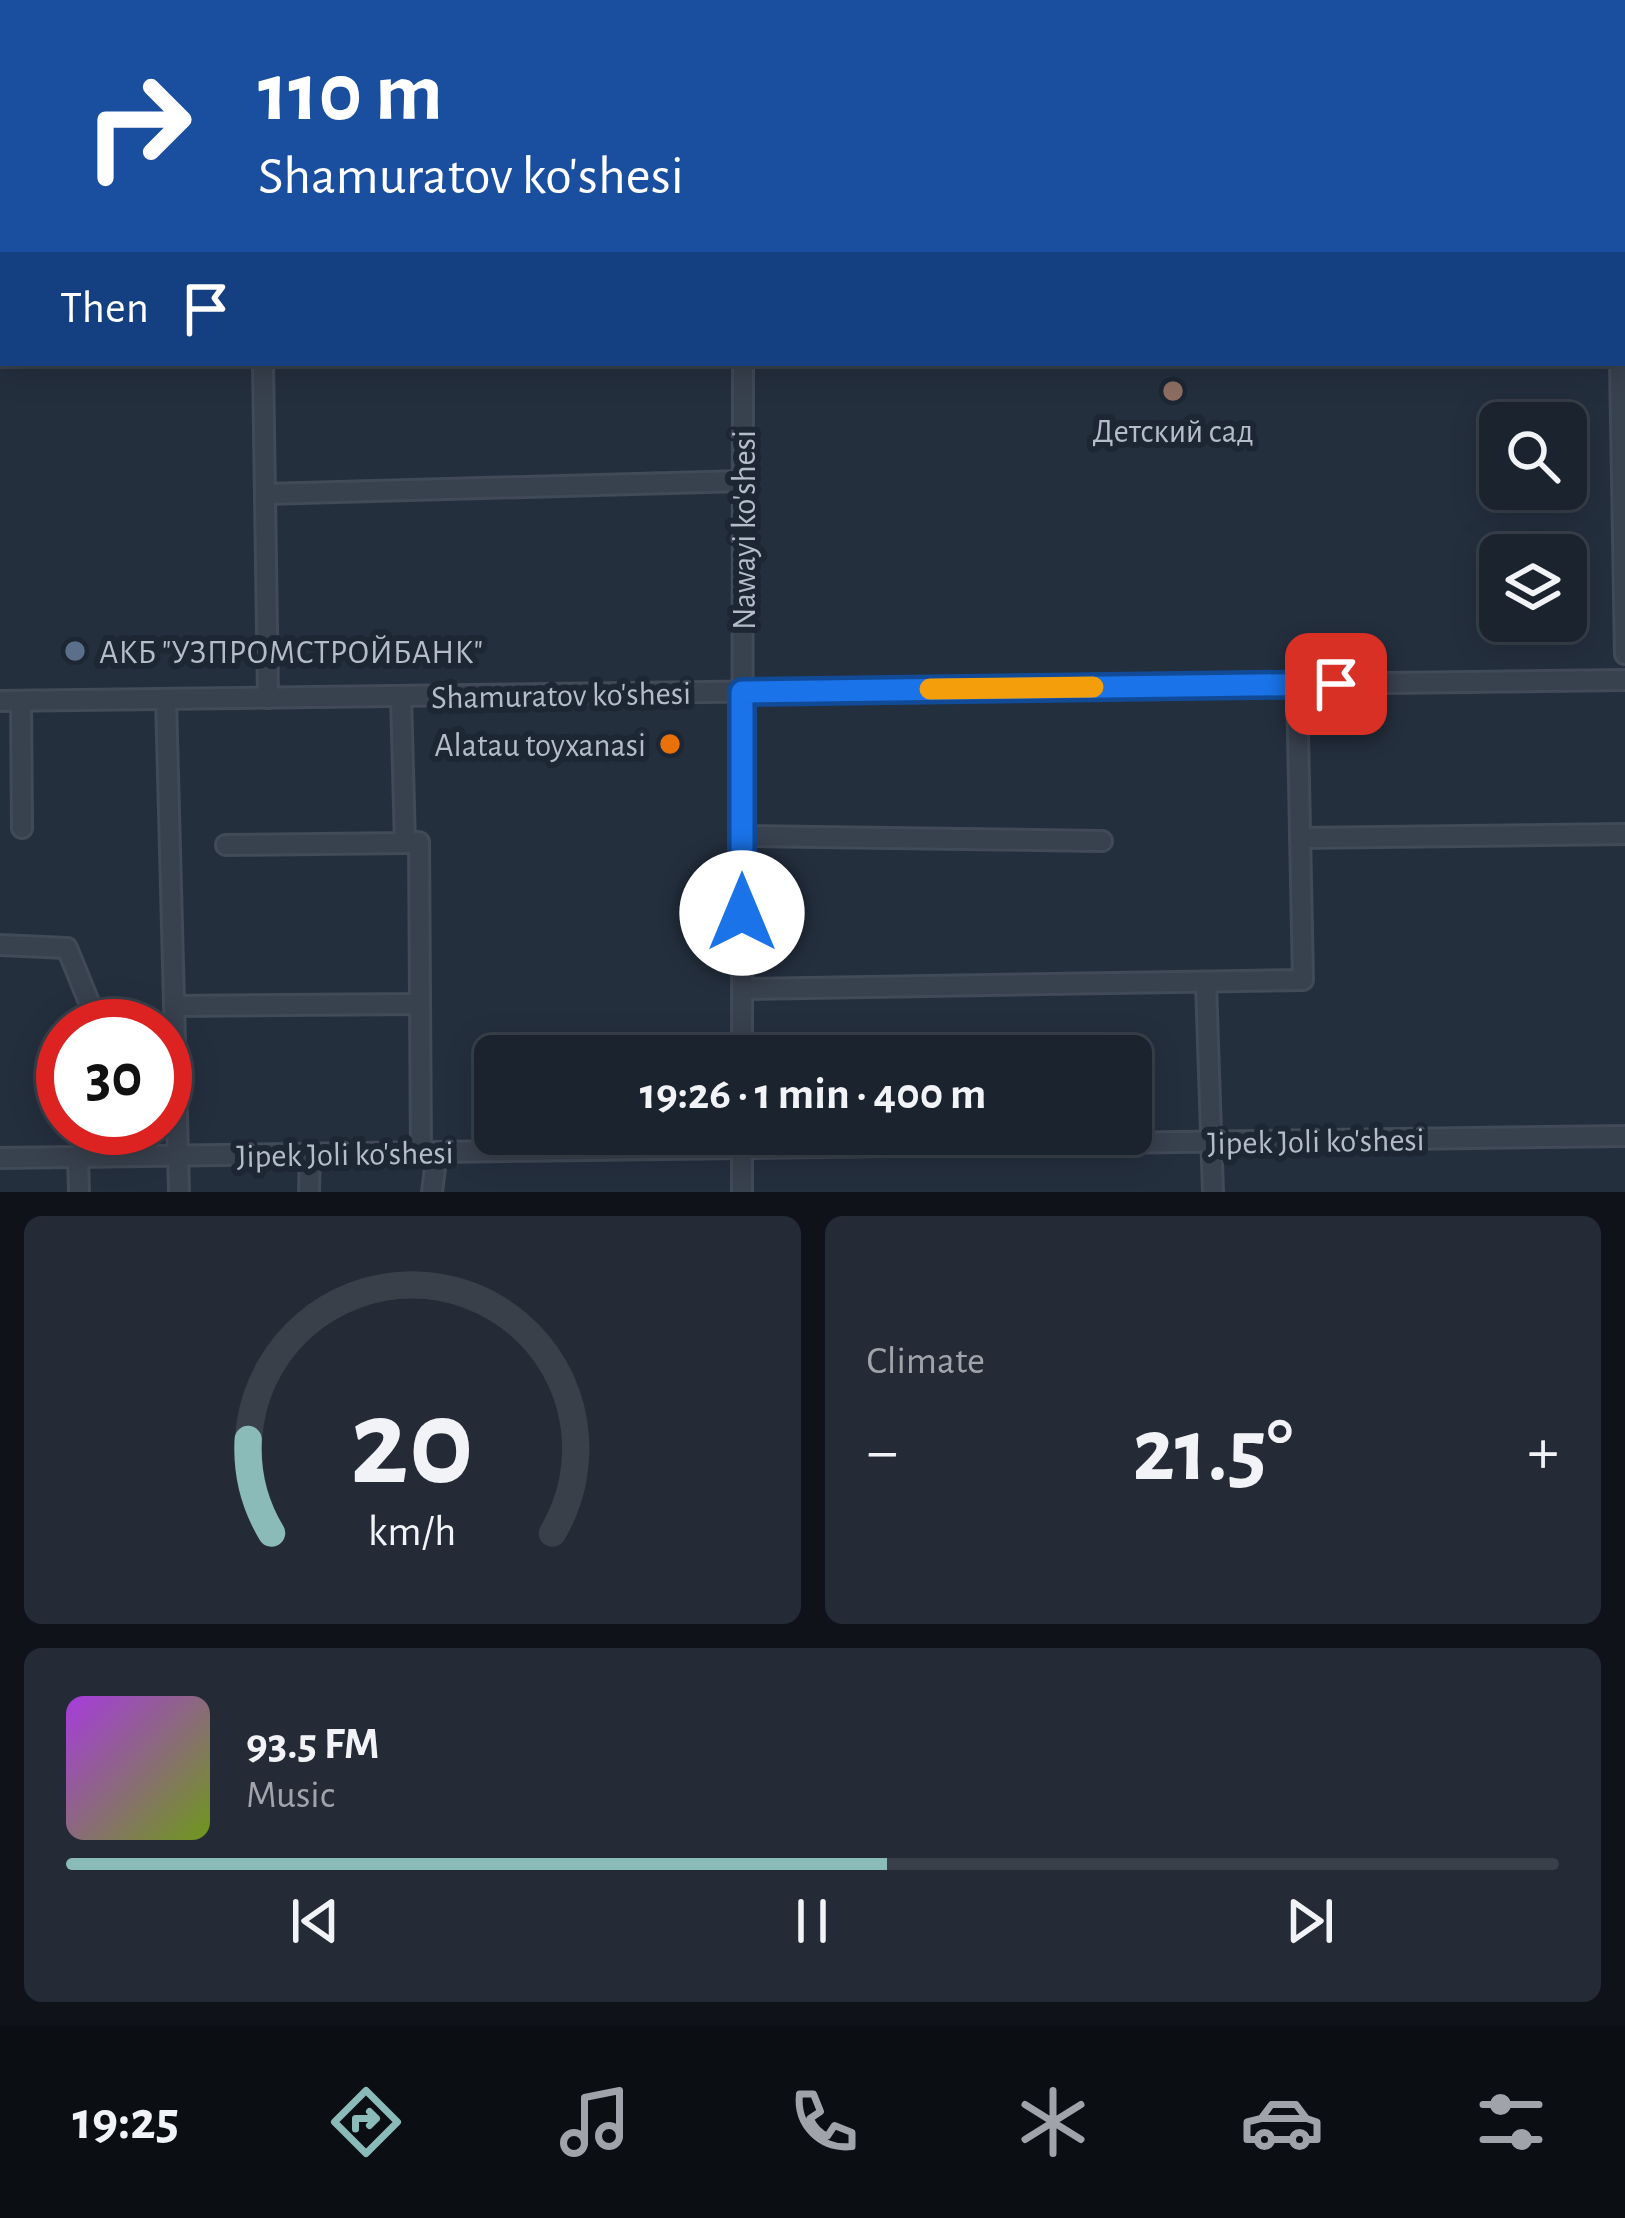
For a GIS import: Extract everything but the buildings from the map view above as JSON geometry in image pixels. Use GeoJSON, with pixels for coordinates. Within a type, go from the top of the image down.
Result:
{"type":"FeatureCollection","features":[{"type":"Feature","properties":{"kind":"street"},"geometry":{"type":"LineString","coordinates":[[263,366],[268,698]]}},
{"type":"Feature","properties":{"kind":"street","name":"Nawayi ko'shesi"},"geometry":{"type":"LineString","coordinates":[[742,1035],[743,366]]}},
{"type":"Feature","properties":{"kind":"street"},"geometry":{"type":"LineString","coordinates":[[1620,366],[1625,654]]}},
{"type":"Feature","properties":{"kind":"street"},"geometry":{"type":"LineString","coordinates":[[266,494],[743,482]]}},
{"type":"Feature","properties":{"kind":"street","name":"Shamuratov ko'shesi"},"geometry":{"type":"LineString","coordinates":[[0,701],[1625,680]]}},
{"type":"Feature","properties":{"kind":"street"},"geometry":{"type":"LineString","coordinates":[[742,989],[1303,980],[1298,684]]}},
{"type":"Feature","properties":{"kind":"street"},"geometry":{"type":"LineString","coordinates":[[401,696],[405,843]]}},
{"type":"Feature","properties":{"kind":"street"},"geometry":{"type":"LineString","coordinates":[[166,699],[174,999]]}},
{"type":"Feature","properties":{"kind":"street"},"geometry":{"type":"LineString","coordinates":[[21,701],[22,828]]}},
{"type":"Feature","properties":{"kind":"street"},"geometry":{"type":"LineString","coordinates":[[1300,838],[1625,834]]}},
{"type":"Feature","properties":{"kind":"street"},"geometry":{"type":"LineString","coordinates":[[742,836],[1102,841]]}},
{"type":"Feature","properties":{"kind":"street"},"geometry":{"type":"LineString","coordinates":[[226,845],[419,842],[420,1004],[432,1192]]}},
{"type":"Feature","properties":{"kind":"street"},"geometry":{"type":"LineString","coordinates":[[0,945],[67,948],[88,999]]}},
{"type":"Feature","properties":{"kind":"street"},"geometry":{"type":"LineString","coordinates":[[1206,984],[1213,1192]]}},
{"type":"Feature","properties":{"kind":"street"},"geometry":{"type":"LineString","coordinates":[[192,1006],[420,1004]]}},
{"type":"Feature","properties":{"kind":"street","name":"Jipek Joli ko'shesi"},"geometry":{"type":"LineString","coordinates":[[1152,1142],[1625,1136]]}},
{"type":"Feature","properties":{"kind":"street","name":"Jipek Joli ko'shesi"},"geometry":{"type":"LineString","coordinates":[[0,1158],[474,1150]]}},
{"type":"Feature","properties":{"kind":"street"},"geometry":{"type":"LineString","coordinates":[[309,1192],[310,1154]]}},
{"type":"Feature","properties":{"kind":"street"},"geometry":{"type":"LineString","coordinates":[[742,1155],[742,1192]]}},
{"type":"Feature","properties":{"kind":"street"},"geometry":{"type":"LineString","coordinates":[[178,1192],[179,1156]]}},
{"type":"Feature","properties":{"kind":"street"},"geometry":{"type":"LineString","coordinates":[[79,1157],[79,1192]]}},
{"type":"Feature","properties":{"kind":"slow traffic"},"geometry":{"type":"LineString","coordinates":[[930,689],[1093,687]]}},
{"type":"Feature","properties":{"kind":"place","name":"Детский сад"},"geometry":{"type":"Point","coordinates":[1173,391]}},
{"type":"Feature","properties":{"kind":"place","name":"АКБ \"УЗПРОМСТРОЙБАНК\""},"geometry":{"type":"Point","coordinates":[75,651]}},
{"type":"Feature","properties":{"kind":"place","name":"Alatau toyxanasi"},"geometry":{"type":"Point","coordinates":[670,744]}},
{"type":"Feature","properties":{"kind":"route"},"geometry":{"type":"LineString","coordinates":[[742,913],[742,692],[1336,684]]}}]}
